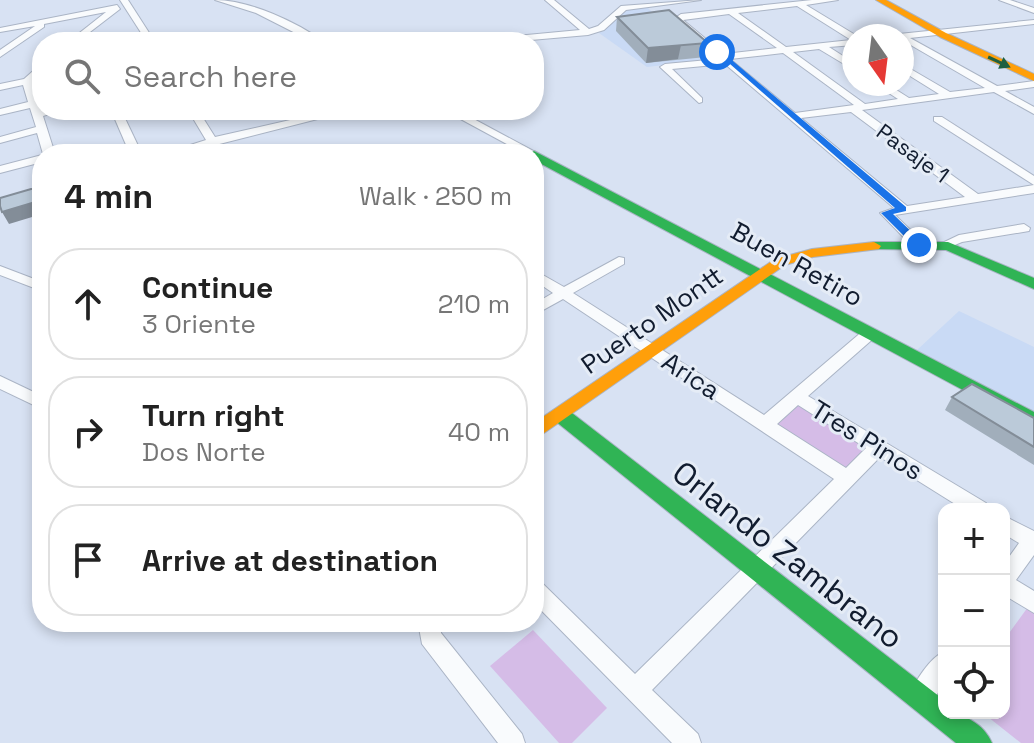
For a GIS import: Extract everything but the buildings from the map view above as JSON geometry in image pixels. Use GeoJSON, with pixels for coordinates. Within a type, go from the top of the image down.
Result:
{"type":"FeatureCollection","features":[{"type":"Feature","properties":{"kind":"street"},"geometry":{"type":"LineString","coordinates":[[219,0],[259,11],[300,32]]}},
{"type":"Feature","properties":{"kind":"street"},"geometry":{"type":"LineString","coordinates":[[549,0],[588,32]]}},
{"type":"Feature","properties":{"kind":"street"},"geometry":{"type":"LineString","coordinates":[[544,36],[601,28],[624,8],[697,0]]}},
{"type":"Feature","properties":{"kind":"street"},"geometry":{"type":"LineString","coordinates":[[834,0],[679,18],[679,21],[796,116],[798,122],[903,209]]}},
{"type":"Feature","properties":{"kind":"street"},"geometry":{"type":"LineString","coordinates":[[880,0],[1034,81]]}},
{"type":"Feature","properties":{"kind":"street"},"geometry":{"type":"LineString","coordinates":[[1003,0],[1034,11]]}},
{"type":"Feature","properties":{"kind":"street"},"geometry":{"type":"LineString","coordinates":[[792,3],[842,33]]}},
{"type":"Feature","properties":{"kind":"street"},"geometry":{"type":"LineString","coordinates":[[0,30],[123,4]]}},
{"type":"Feature","properties":{"kind":"street"},"geometry":{"type":"LineString","coordinates":[[90,32],[123,4]]}},
{"type":"Feature","properties":{"kind":"street"},"geometry":{"type":"LineString","coordinates":[[123,4],[144,32]]}},
{"type":"Feature","properties":{"kind":"street","name":"Pasaje 1"},"geometry":{"type":"LineString","coordinates":[[731,11],[975,198]]}},
{"type":"Feature","properties":{"kind":"street"},"geometry":{"type":"LineString","coordinates":[[0,54],[49,20]]}},
{"type":"Feature","properties":{"kind":"street"},"geometry":{"type":"LineString","coordinates":[[914,35],[1034,22]]}},
{"type":"Feature","properties":{"kind":"street"},"geometry":{"type":"LineString","coordinates":[[699,100],[665,67],[842,42]]}},
{"type":"Feature","properties":{"kind":"street"},"geometry":{"type":"LineString","coordinates":[[914,44],[1034,111]]}},
{"type":"Feature","properties":{"kind":"street"},"geometry":{"type":"LineString","coordinates":[[821,46],[842,59]]}},
{"type":"Feature","properties":{"kind":"street"},"geometry":{"type":"LineString","coordinates":[[914,74],[949,96]]}},
{"type":"Feature","properties":{"kind":"street"},"geometry":{"type":"LineString","coordinates":[[0,87],[27,81],[32,76]]}},
{"type":"Feature","properties":{"kind":"street"},"geometry":{"type":"LineString","coordinates":[[27,81],[32,97]]}},
{"type":"Feature","properties":{"kind":"street"},"geometry":{"type":"LineString","coordinates":[[796,116],[996,90],[1034,81]]}},
{"type":"Feature","properties":{"kind":"street"},"geometry":{"type":"LineString","coordinates":[[899,96],[907,101]]}},
{"type":"Feature","properties":{"kind":"street"},"geometry":{"type":"LineString","coordinates":[[0,112],[32,109]]}},
{"type":"Feature","properties":{"kind":"street"},"geometry":{"type":"LineString","coordinates":[[938,119],[1034,181]]}},
{"type":"Feature","properties":{"kind":"street"},"geometry":{"type":"LineString","coordinates":[[39,120],[46,144]]}},
{"type":"Feature","properties":{"kind":"street"},"geometry":{"type":"LineString","coordinates":[[121,120],[131,144]]}},
{"type":"Feature","properties":{"kind":"street"},"geometry":{"type":"LineString","coordinates":[[199,120],[212,140]]}},
{"type":"Feature","properties":{"kind":"street"},"geometry":{"type":"LineString","coordinates":[[199,144],[303,120]]}},
{"type":"Feature","properties":{"kind":"street","name":"Buen Retiro"},"geometry":{"type":"LineString","coordinates":[[468,120],[514,144]]}},
{"type":"Feature","properties":{"kind":"street"},"geometry":{"type":"LineString","coordinates":[[0,140],[42,129]]}},
{"type":"Feature","properties":{"kind":"street","name":"Buen Retiro"},"geometry":{"type":"LineString","coordinates":[[544,160],[1034,421]]}},
{"type":"Feature","properties":{"kind":"street"},"geometry":{"type":"LineString","coordinates":[[0,170],[32,161]]}},
{"type":"Feature","properties":{"kind":"street"},"geometry":{"type":"LineString","coordinates":[[919,245],[886,213],[1034,189]]}},
{"type":"Feature","properties":{"kind":"street"},"geometry":{"type":"LineString","coordinates":[[945,245],[959,239],[1024,228]]}},
{"type":"Feature","properties":{"kind":"street"},"geometry":{"type":"LineString","coordinates":[[945,245],[1034,284]]}},
{"type":"Feature","properties":{"kind":"street","name":"Puerto Montt"},"geometry":{"type":"LineString","coordinates":[[544,426],[787,258],[811,252],[945,245]]}},
{"type":"Feature","properties":{"kind":"street"},"geometry":{"type":"LineString","coordinates":[[544,304],[619,261]]}},
{"type":"Feature","properties":{"kind":"street"},"geometry":{"type":"LineString","coordinates":[[0,270],[32,283]]}},
{"type":"Feature","properties":{"kind":"street","name":"Arica"},"geometry":{"type":"LineString","coordinates":[[544,280],[847,478]]}},
{"type":"Feature","properties":{"kind":"street"},"geometry":{"type":"LineString","coordinates":[[765,424],[869,334]]}},
{"type":"Feature","properties":{"kind":"street"},"geometry":{"type":"LineString","coordinates":[[0,382],[32,398]]}},
{"type":"Feature","properties":{"kind":"street","name":"Tres Pinos"},"geometry":{"type":"LineString","coordinates":[[797,397],[969,503]]}},
{"type":"Feature","properties":{"kind":"street","name":"Orlando Zambrano"},"geometry":{"type":"LineString","coordinates":[[561,415],[978,743]]}},
{"type":"Feature","properties":{"kind":"street"},"geometry":{"type":"LineString","coordinates":[[635,690],[878,447]]}},
{"type":"Feature","properties":{"kind":"street"},"geometry":{"type":"LineString","coordinates":[[1009,575],[1033,540],[1010,527]]}},
{"type":"Feature","properties":{"kind":"street"},"geometry":{"type":"LineString","coordinates":[[1010,586],[1034,603]]}},
{"type":"Feature","properties":{"kind":"street"},"geometry":{"type":"LineString","coordinates":[[544,599],[689,743]]}},
{"type":"Feature","properties":{"kind":"street"},"geometry":{"type":"LineString","coordinates":[[430,632],[430,637],[513,743]]}},
{"type":"Feature","properties":{"kind":"street"},"geometry":{"type":"LineString","coordinates":[[920,697],[938,672]]}},
{"type":"Feature","properties":{"kind":"shaded area"},"geometry":{"type":"Polygon","coordinates":[[[646,6],[653,13],[664,15],[712,57],[647,67],[599,33],[625,9],[646,6]]]}},
{"type":"Feature","properties":{"kind":"shaded area"},"geometry":{"type":"Polygon","coordinates":[[[959,311],[1034,347],[1034,412],[917,350],[959,311]]]}},
{"type":"Feature","properties":{"kind":"shaded area"},"geometry":{"type":"Polygon","coordinates":[[[796,404],[802,404],[869,449],[847,470],[774,423],[796,404]]]}},
{"type":"Feature","properties":{"kind":"shaded area"},"geometry":{"type":"Polygon","coordinates":[[[1028,607],[1034,611],[1034,743],[1021,743],[991,719],[1010,719],[1010,632],[1028,607]]]}},
{"type":"Feature","properties":{"kind":"shaded area"},"geometry":{"type":"Polygon","coordinates":[[[531,632],[535,632],[607,708],[572,743],[559,743],[490,666],[531,632]]]}},
{"type":"Feature","properties":{"kind":"traffic: fast"},"geometry":{"type":"LineString","coordinates":[[544,160],[1034,421]]}},
{"type":"Feature","properties":{"kind":"traffic: fast"},"geometry":{"type":"LineString","coordinates":[[874,246],[948,246],[1034,284]]}},
{"type":"Feature","properties":{"kind":"traffic: fast"},"geometry":{"type":"LineString","coordinates":[[561,415],[978,743]]}},
{"type":"Feature","properties":{"kind":"traffic: slow"},"geometry":{"type":"LineString","coordinates":[[880,0],[943,35],[1034,78]]}},
{"type":"Feature","properties":{"kind":"traffic: slow"},"geometry":{"type":"LineString","coordinates":[[544,426],[780,262],[812,253],[874,246]]}},
{"type":"Feature","properties":{"kind":"route"},"geometry":{"type":"LineString","coordinates":[[717,52],[903,209],[886,213],[919,245]]}}]}
